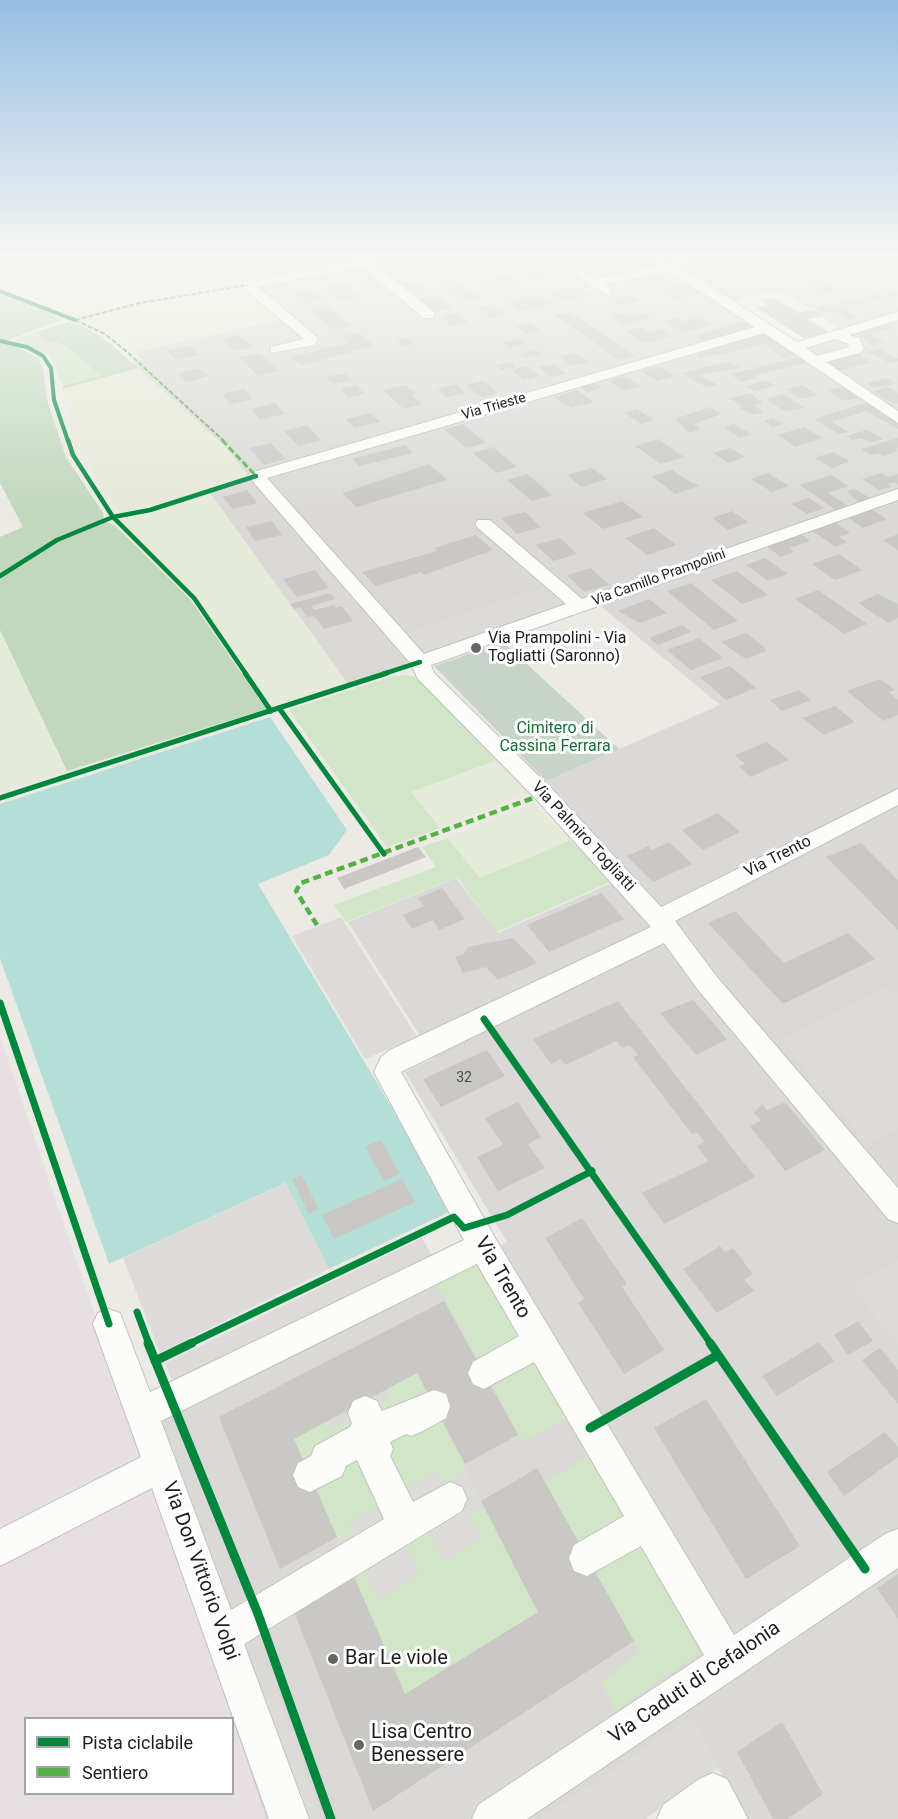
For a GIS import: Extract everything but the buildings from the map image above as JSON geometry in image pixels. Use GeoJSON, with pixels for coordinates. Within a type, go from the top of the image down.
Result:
{"type":"FeatureCollection","features":[{"type":"Feature","properties":{"kind":"street"},"geometry":{"type":"LineString","coordinates":[[276,350],[310,341]]}},
{"type":"Feature","properties":{"kind":"street","name":"Via Trieste"},"geometry":{"type":"LineString","coordinates":[[256,476],[722,341]]}},
{"type":"Feature","properties":{"kind":"street"},"geometry":{"type":"LineString","coordinates":[[786,341],[898,418]]}},
{"type":"Feature","properties":{"kind":"street"},"geometry":{"type":"LineString","coordinates":[[795,347],[819,341]]}},
{"type":"Feature","properties":{"kind":"street"},"geometry":{"type":"LineString","coordinates":[[815,361],[857,349],[854,341]]}},
{"type":"Feature","properties":{"kind":"street","name":"Via Palmiro Togliatti"},"geometry":{"type":"LineString","coordinates":[[256,476],[420,662],[425,675],[544,794],[663,925],[708,984],[781,1068],[898,1210]]}},
{"type":"Feature","properties":{"kind":"street","name":"Via Camillo Prampolini"},"geometry":{"type":"LineString","coordinates":[[420,662],[898,494]]}},
{"type":"Feature","properties":{"kind":"street"},"geometry":{"type":"LineString","coordinates":[[484,524],[580,607]]}},
{"type":"Feature","properties":{"kind":"street","name":"Via Trento"},"geometry":{"type":"LineString","coordinates":[[728,1660],[483,1246],[387,1072],[390,1065],[399,1058],[663,925],[898,796]]}},
{"type":"Feature","properties":{"kind":"street"},"geometry":{"type":"LineString","coordinates":[[142,1413],[483,1246]]}},
{"type":"Feature","properties":{"kind":"street","name":"Via Don Vittorio Volpi"},"geometry":{"type":"LineString","coordinates":[[109,1324],[289,1819]]}},
{"type":"Feature","properties":{"kind":"street"},"geometry":{"type":"LineString","coordinates":[[484,1373],[539,1342]]}},
{"type":"Feature","properties":{"kind":"street"},"geometry":{"type":"LineString","coordinates":[[310,1475],[330,1464],[327,1458],[367,1424],[409,1414],[411,1419],[434,1406]]}},
{"type":"Feature","properties":{"kind":"street"},"geometry":{"type":"LineString","coordinates":[[367,1424],[376,1449],[370,1452],[406,1526]]}},
{"type":"Feature","properties":{"kind":"street"},"geometry":{"type":"LineString","coordinates":[[0,1548],[161,1465]]}},
{"type":"Feature","properties":{"kind":"street"},"geometry":{"type":"LineString","coordinates":[[223,1636],[450,1499]]}},
{"type":"Feature","properties":{"kind":"street"},"geometry":{"type":"LineString","coordinates":[[587,1558],[646,1523]]}},
{"type":"Feature","properties":{"kind":"street","name":"Via Caduti di Cefalonia"},"geometry":{"type":"LineString","coordinates":[[492,1819],[898,1547]]}},
{"type":"Feature","properties":{"kind":"street"},"geometry":{"type":"LineString","coordinates":[[677,1819],[713,1793],[728,1819]]}},
{"type":"Feature","properties":{"kind":"shaded area"},"geometry":{"type":"Polygon","coordinates":[[[119,341],[184,341],[134,352],[119,341]]]}},
{"type":"Feature","properties":{"kind":"shaded area"},"geometry":{"type":"Polygon","coordinates":[[[185,341],[898,341],[898,1819],[745,1819],[692,1718],[543,1819],[266,1819],[234,1725],[234,1717],[231,1717],[134,1430],[507,1242],[405,1072],[434,1058],[348,922],[456,878],[498,933],[630,875],[546,781],[720,705],[591,598],[348,684],[209,492],[247,480],[225,447],[131,362],[141,360],[134,352],[185,341]]]}},
{"type":"Feature","properties":{"kind":"shaded area"},"geometry":{"type":"Polygon","coordinates":[[[324,341],[340,343],[280,357],[276,353],[324,341]]]}},
{"type":"Feature","properties":{"kind":"shaded area"},"geometry":{"type":"Polygon","coordinates":[[[138,368],[225,447],[250,477],[209,492],[348,684],[266,709],[190,599],[104,521],[144,514],[193,497],[148,509],[120,512],[97,482],[72,433],[62,389],[138,368]]]}},
{"type":"Feature","properties":{"kind":"shaded area"},"geometry":{"type":"Polygon","coordinates":[[[549,585],[569,602],[425,652],[407,633],[549,585]]]}},
{"type":"Feature","properties":{"kind":"shaded area"},"geometry":{"type":"Polygon","coordinates":[[[0,630],[67,771],[0,792],[0,630]]]}},
{"type":"Feature","properties":{"kind":"shaded area"},"geometry":{"type":"Polygon","coordinates":[[[270,717],[347,830],[329,855],[258,884],[453,1210],[329,1269],[285,1183],[109,1264],[0,958],[0,804],[270,717]]]}},
{"type":"Feature","properties":{"kind":"shaded area"},"geometry":{"type":"Polygon","coordinates":[[[497,760],[529,793],[440,828],[411,792],[497,760]]]}},
{"type":"Feature","properties":{"kind":"shaded area"},"geometry":{"type":"Polygon","coordinates":[[[534,804],[571,840],[480,878],[447,838],[534,804]]]}},
{"type":"Feature","properties":{"kind":"shaded area"},"geometry":{"type":"Polygon","coordinates":[[[341,917],[417,1037],[365,1059],[292,936],[341,917]]]}},
{"type":"Feature","properties":{"kind":"shaded area"},"geometry":{"type":"Polygon","coordinates":[[[889,986],[898,994],[898,1128],[868,1144],[780,1040],[889,986]]]}},
{"type":"Feature","properties":{"kind":"shaded area"},"geometry":{"type":"Polygon","coordinates":[[[0,1036],[232,1717],[24,1717],[24,1795],[234,1795],[234,1724],[266,1819],[0,1819],[0,1036]]]}},
{"type":"Feature","properties":{"kind":"shaded area"},"geometry":{"type":"Polygon","coordinates":[[[286,1183],[329,1269],[160,1353],[123,1258],[286,1183]]]}},
{"type":"Feature","properties":{"kind":"shaded area"},"geometry":{"type":"Polygon","coordinates":[[[422,1238],[434,1259],[174,1386],[165,1363],[422,1238]]]}},
{"type":"Feature","properties":{"kind":"shaded area"},"geometry":{"type":"Polygon","coordinates":[[[898,1261],[898,1346],[851,1286],[898,1261]]]}},
{"type":"Feature","properties":{"kind":"shaded area"},"geometry":{"type":"Polygon","coordinates":[[[467,1470],[484,1508],[470,1516],[481,1539],[444,1560],[409,1486],[435,1471],[442,1484],[467,1470]]]}},
{"type":"Feature","properties":{"kind":"shaded area"},"geometry":{"type":"Polygon","coordinates":[[[386,1501],[420,1575],[379,1599],[364,1566],[352,1572],[338,1541],[352,1533],[348,1523],[386,1501]]]}},
{"type":"Feature","properties":{"kind":"shaded area"},"geometry":{"type":"Polygon","coordinates":[[[278,1693],[322,1819],[300,1819],[260,1703],[278,1693]]]}},
{"type":"Feature","properties":{"kind":"shaded area"},"geometry":{"type":"Polygon","coordinates":[[[692,1718],[718,1768],[645,1819],[543,1819],[692,1718]]]}},
{"type":"Feature","properties":{"kind":"green space"},"geometry":{"type":"Polygon","coordinates":[[[16,341],[58,342],[101,376],[63,386],[50,355],[16,341]]]}},
{"type":"Feature","properties":{"kind":"green space"},"geometry":{"type":"Polygon","coordinates":[[[46,341],[107,341],[138,368],[62,389],[63,386],[101,376],[71,350],[58,342],[48,343],[46,341]]]}},
{"type":"Feature","properties":{"kind":"green space"},"geometry":{"type":"Polygon","coordinates":[[[0,342],[7,342],[38,358],[43,369],[47,400],[66,457],[103,513],[104,521],[115,526],[190,599],[266,709],[67,771],[0,630],[0,537],[23,527],[0,483],[0,342]]]}},
{"type":"Feature","properties":{"kind":"green space","name":"Cimitero di Cassina Ferrara"},"geometry":{"type":"Polygon","coordinates":[[[503,642],[619,749],[546,781],[434,666],[503,642]]]}},
{"type":"Feature","properties":{"kind":"green space"},"geometry":{"type":"Polygon","coordinates":[[[402,675],[416,677],[497,760],[411,792],[440,828],[387,847],[289,710],[402,675]]]}},
{"type":"Feature","properties":{"kind":"green space"},"geometry":{"type":"Polygon","coordinates":[[[447,838],[480,878],[571,840],[610,882],[497,932],[457,877],[346,922],[334,905],[436,867],[422,847],[447,838]]]}},
{"type":"Feature","properties":{"kind":"green space"},"geometry":{"type":"Polygon","coordinates":[[[474,1260],[567,1418],[523,1441],[434,1280],[474,1260]]]}},
{"type":"Feature","properties":{"kind":"green space"},"geometry":{"type":"Polygon","coordinates":[[[417,1373],[467,1470],[442,1485],[436,1472],[409,1486],[444,1560],[481,1539],[469,1516],[484,1508],[538,1612],[405,1694],[352,1572],[364,1566],[379,1599],[420,1574],[348,1523],[353,1533],[338,1541],[294,1439],[330,1420],[334,1428],[390,1398],[386,1390],[417,1373]]]}},
{"type":"Feature","properties":{"kind":"green space"},"geometry":{"type":"Polygon","coordinates":[[[603,1449],[715,1641],[616,1711],[601,1682],[640,1652],[545,1482],[603,1449]]]}},
{"type":"Feature","properties":{"kind":"marked path"},"geometry":{"type":"LineString","coordinates":[[114,341],[225,442],[256,476]]}},
{"type":"Feature","properties":{"kind":"marked path"},"geometry":{"type":"LineString","coordinates":[[317,925],[296,891],[301,883],[544,794]]}},
{"type":"Feature","properties":{"kind":"cycle path"},"geometry":{"type":"LineString","coordinates":[[0,341],[27,347],[43,356],[51,368],[54,400],[73,455],[113,517],[57,540],[0,576]]}},
{"type":"Feature","properties":{"kind":"cycle path"},"geometry":{"type":"LineString","coordinates":[[256,476],[150,510],[113,517],[194,598],[271,711]]}},
{"type":"Feature","properties":{"kind":"cycle path"},"geometry":{"type":"LineString","coordinates":[[0,798],[420,662]]}},
{"type":"Feature","properties":{"kind":"cycle path"},"geometry":{"type":"LineString","coordinates":[[279,708],[384,854]]}},
{"type":"Feature","properties":{"kind":"cycle path"},"geometry":{"type":"LineString","coordinates":[[0,1003],[109,1324]]}},
{"type":"Feature","properties":{"kind":"cycle path"},"geometry":{"type":"LineString","coordinates":[[484,1019],[592,1171],[865,1569]]}},
{"type":"Feature","properties":{"kind":"cycle path"},"geometry":{"type":"LineString","coordinates":[[155,1361],[454,1217],[464,1228],[507,1215],[592,1171]]}},
{"type":"Feature","properties":{"kind":"cycle path"},"geometry":{"type":"LineString","coordinates":[[137,1312],[169,1399],[258,1614],[331,1819]]}},
{"type":"Feature","properties":{"kind":"cycle path"},"geometry":{"type":"LineString","coordinates":[[590,1428],[718,1355]]}},
{"type":"Feature","properties":{"kind":"place","name":"Via Prampolini - Via Togliatti (Saronno)"},"geometry":{"type":"Point","coordinates":[476,648]}},
{"type":"Feature","properties":{"kind":"place","name":"Bar Le viole"},"geometry":{"type":"Point","coordinates":[333,1659]}},
{"type":"Feature","properties":{"kind":"place","name":"Lisa Centro Benessere"},"geometry":{"type":"Point","coordinates":[359,1745]}}]}
